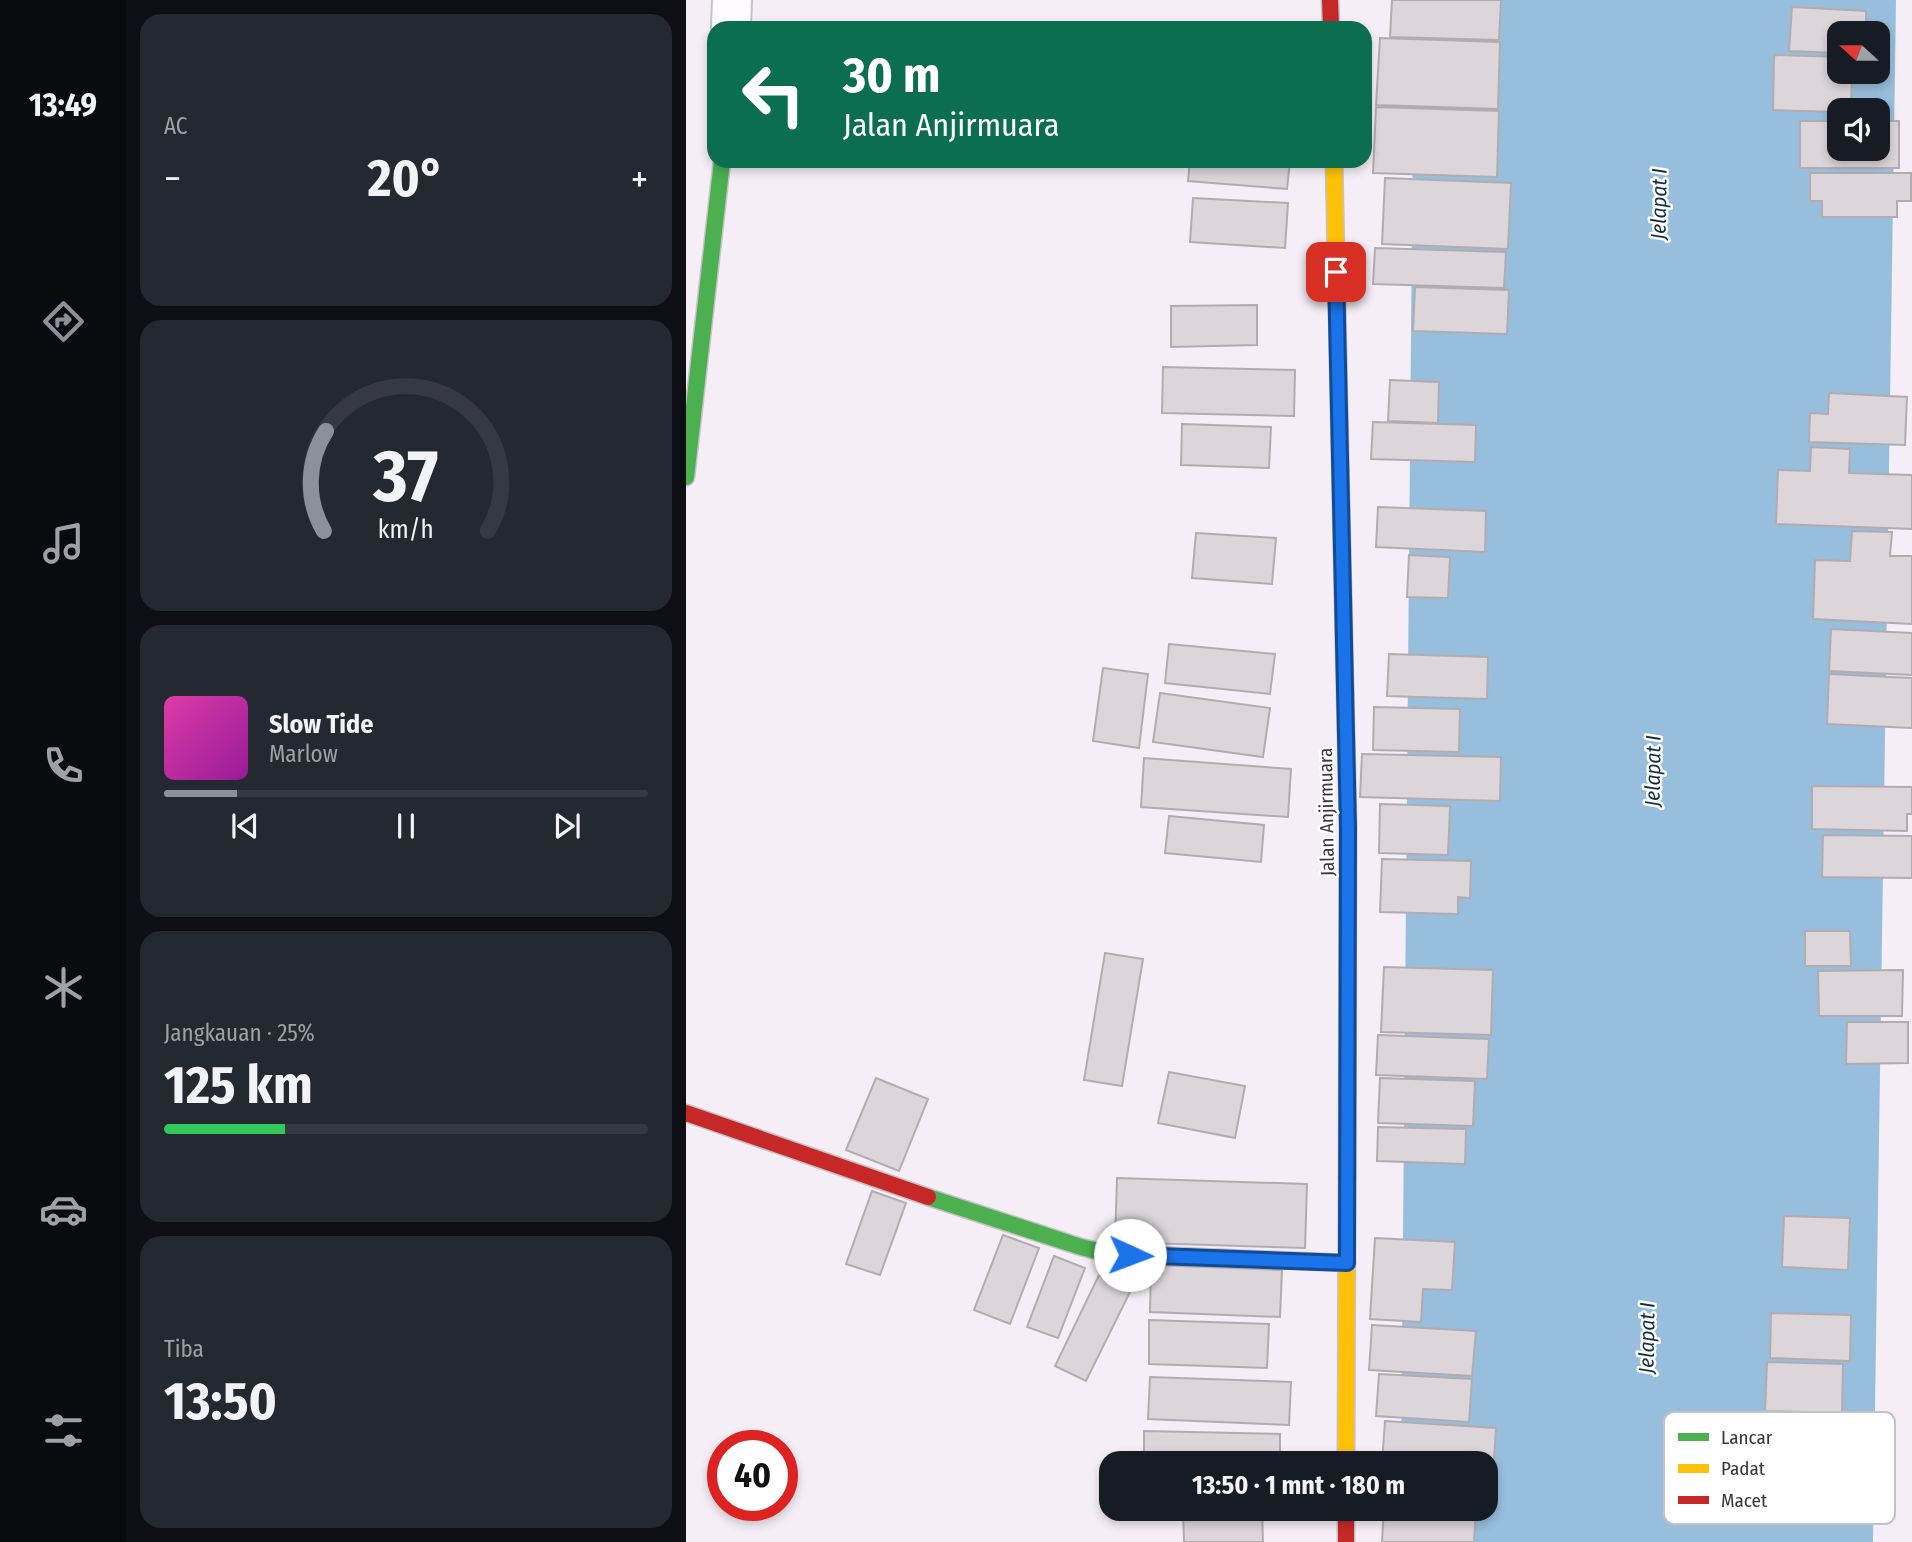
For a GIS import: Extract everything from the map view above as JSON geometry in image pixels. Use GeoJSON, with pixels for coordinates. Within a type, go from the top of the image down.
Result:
{"type":"FeatureCollection","features":[{"type":"Feature","properties":{"kind":"street"},"geometry":{"type":"LineString","coordinates":[[731,21],[732,0]]}},
{"type":"Feature","properties":{"kind":"street"},"geometry":{"type":"LineString","coordinates":[[1330,0],[1331,21]]}},
{"type":"Feature","properties":{"kind":"street"},"geometry":{"type":"LineString","coordinates":[[686,477],[721,168]]}},
{"type":"Feature","properties":{"kind":"street","name":"Jalan Anjirmuara"},"geometry":{"type":"LineString","coordinates":[[1334,168],[1348,827],[1346,1451]]}},
{"type":"Feature","properties":{"kind":"street"},"geometry":{"type":"LineString","coordinates":[[686,1114],[918,1194],[1105,1253],[1347,1263]]}},
{"type":"Feature","properties":{"kind":"street"},"geometry":{"type":"LineString","coordinates":[[1346,1521],[1346,1542]]}},
{"type":"Feature","properties":{"kind":"water","name":"Jelapat I"},"geometry":{"type":"Polygon","coordinates":[[[1414,0],[1896,0],[1875,1412],[1664,1412],[1664,1524],[1873,1524],[1873,1542],[1400,1542],[1401,1521],[1498,1521],[1498,1451],[1401,1451],[1414,0]]]}},
{"type":"Feature","properties":{"kind":"building"},"geometry":{"type":"Polygon","coordinates":[[[1392,0],[1501,0],[1499,40],[1390,37],[1392,0]]]}},
{"type":"Feature","properties":{"kind":"building"},"geometry":{"type":"Polygon","coordinates":[[[1792,7],[1866,11],[1866,21],[1827,21],[1827,53],[1789,51],[1792,7]]]}},
{"type":"Feature","properties":{"kind":"building"},"geometry":{"type":"Polygon","coordinates":[[[1380,38],[1500,42],[1498,109],[1376,105],[1380,38]]]}},
{"type":"Feature","properties":{"kind":"building"},"geometry":{"type":"Polygon","coordinates":[[[1774,55],[1827,57],[1827,84],[1852,84],[1851,98],[1827,98],[1827,112],[1773,110],[1774,55]]]}},
{"type":"Feature","properties":{"kind":"building"},"geometry":{"type":"Polygon","coordinates":[[[1376,107],[1499,111],[1497,177],[1373,173],[1376,107]]]}},
{"type":"Feature","properties":{"kind":"building"},"geometry":{"type":"Polygon","coordinates":[[[1800,121],[1827,121],[1827,161],[1890,161],[1890,121],[1899,121],[1899,168],[1800,168],[1800,121]]]}},
{"type":"Feature","properties":{"kind":"building"},"geometry":{"type":"Polygon","coordinates":[[[1189,168],[1289,168],[1287,189],[1188,181],[1189,168]]]}},
{"type":"Feature","properties":{"kind":"building"},"geometry":{"type":"Polygon","coordinates":[[[1810,173],[1911,173],[1911,201],[1897,201],[1897,217],[1822,217],[1822,201],[1810,201],[1810,173]]]}},
{"type":"Feature","properties":{"kind":"building"},"geometry":{"type":"Polygon","coordinates":[[[1385,178],[1511,183],[1508,249],[1382,244],[1385,178]]]}},
{"type":"Feature","properties":{"kind":"building"},"geometry":{"type":"Polygon","coordinates":[[[1193,198],[1288,203],[1285,248],[1190,242],[1193,198]]]}},
{"type":"Feature","properties":{"kind":"building"},"geometry":{"type":"Polygon","coordinates":[[[1375,248],[1506,252],[1504,288],[1373,284],[1375,248]]]}},
{"type":"Feature","properties":{"kind":"building"},"geometry":{"type":"Polygon","coordinates":[[[1415,287],[1509,290],[1507,334],[1413,331],[1415,287]]]}},
{"type":"Feature","properties":{"kind":"building"},"geometry":{"type":"Polygon","coordinates":[[[1257,305],[1257,345],[1171,347],[1171,306],[1257,305]]]}},
{"type":"Feature","properties":{"kind":"building"},"geometry":{"type":"Polygon","coordinates":[[[1163,367],[1295,370],[1294,416],[1162,413],[1163,367]]]}},
{"type":"Feature","properties":{"kind":"building"},"geometry":{"type":"Polygon","coordinates":[[[1390,380],[1439,382],[1438,423],[1388,421],[1390,380]]]}},
{"type":"Feature","properties":{"kind":"building"},"geometry":{"type":"Polygon","coordinates":[[[1829,393],[1907,397],[1905,445],[1809,442],[1810,413],[1828,414],[1829,393]]]}},
{"type":"Feature","properties":{"kind":"building"},"geometry":{"type":"Polygon","coordinates":[[[1373,422],[1476,425],[1475,462],[1371,459],[1373,422]]]}},
{"type":"Feature","properties":{"kind":"building"},"geometry":{"type":"Polygon","coordinates":[[[1182,424],[1271,427],[1269,468],[1181,465],[1182,424]]]}},
{"type":"Feature","properties":{"kind":"building"},"geometry":{"type":"Polygon","coordinates":[[[1811,447],[1850,449],[1849,473],[1912,475],[1912,529],[1776,524],[1778,470],[1810,471],[1811,447]]]}},
{"type":"Feature","properties":{"kind":"building"},"geometry":{"type":"Polygon","coordinates":[[[1378,507],[1486,511],[1485,552],[1376,547],[1378,507]]]}},
{"type":"Feature","properties":{"kind":"building"},"geometry":{"type":"Polygon","coordinates":[[[1852,531],[1892,532],[1890,556],[1912,556],[1912,624],[1813,619],[1815,560],[1850,561],[1852,531]]]}},
{"type":"Feature","properties":{"kind":"building"},"geometry":{"type":"Polygon","coordinates":[[[1196,533],[1276,538],[1272,584],[1192,578],[1196,533]]]}},
{"type":"Feature","properties":{"kind":"building"},"geometry":{"type":"Polygon","coordinates":[[[1409,555],[1450,557],[1448,598],[1407,597],[1409,555]]]}},
{"type":"Feature","properties":{"kind":"building"},"geometry":{"type":"Polygon","coordinates":[[[1831,629],[1912,633],[1912,675],[1829,671],[1831,629]]]}},
{"type":"Feature","properties":{"kind":"building"},"geometry":{"type":"Polygon","coordinates":[[[1169,644],[1275,654],[1270,694],[1165,683],[1169,644]]]}},
{"type":"Feature","properties":{"kind":"building"},"geometry":{"type":"Polygon","coordinates":[[[1389,654],[1488,657],[1487,699],[1387,696],[1389,654]]]}},
{"type":"Feature","properties":{"kind":"building"},"geometry":{"type":"Polygon","coordinates":[[[1103,668],[1148,674],[1139,748],[1093,741],[1103,668]]]}},
{"type":"Feature","properties":{"kind":"building"},"geometry":{"type":"Polygon","coordinates":[[[1829,674],[1912,678],[1912,728],[1827,724],[1829,674]]]}},
{"type":"Feature","properties":{"kind":"building"},"geometry":{"type":"Polygon","coordinates":[[[1160,693],[1270,708],[1263,757],[1153,742],[1160,693]]]}},
{"type":"Feature","properties":{"kind":"building"},"geometry":{"type":"Polygon","coordinates":[[[1374,707],[1460,709],[1459,752],[1373,750],[1374,707]]]}},
{"type":"Feature","properties":{"kind":"building"},"geometry":{"type":"Polygon","coordinates":[[[1362,754],[1501,757],[1500,801],[1360,797],[1362,754]]]}},
{"type":"Feature","properties":{"kind":"building"},"geometry":{"type":"Polygon","coordinates":[[[1144,758],[1291,769],[1288,817],[1141,807],[1144,758]]]}},
{"type":"Feature","properties":{"kind":"building"},"geometry":{"type":"Polygon","coordinates":[[[1812,786],[1912,787],[1912,814],[1907,814],[1907,831],[1812,829],[1812,786]]]}},
{"type":"Feature","properties":{"kind":"building"},"geometry":{"type":"Polygon","coordinates":[[[1380,804],[1450,806],[1448,855],[1379,853],[1380,804]]]}},
{"type":"Feature","properties":{"kind":"building"},"geometry":{"type":"Polygon","coordinates":[[[1169,816],[1264,825],[1261,862],[1165,853],[1169,816]]]}},
{"type":"Feature","properties":{"kind":"building"},"geometry":{"type":"Polygon","coordinates":[[[1823,835],[1912,836],[1912,878],[1822,877],[1823,835]]]}},
{"type":"Feature","properties":{"kind":"building"},"geometry":{"type":"Polygon","coordinates":[[[1382,859],[1471,861],[1470,898],[1458,897],[1458,914],[1380,912],[1382,859]]]}},
{"type":"Feature","properties":{"kind":"building"},"geometry":{"type":"Polygon","coordinates":[[[1805,931],[1850,931],[1851,966],[1805,966],[1805,931]]]}},
{"type":"Feature","properties":{"kind":"building"},"geometry":{"type":"Polygon","coordinates":[[[1105,953],[1143,959],[1122,1086],[1084,1080],[1105,953]]]}},
{"type":"Feature","properties":{"kind":"building"},"geometry":{"type":"Polygon","coordinates":[[[1384,967],[1493,970],[1491,1035],[1381,1032],[1384,967]]]}},
{"type":"Feature","properties":{"kind":"building"},"geometry":{"type":"Polygon","coordinates":[[[1903,970],[1902,1016],[1819,1016],[1818,971],[1903,970]]]}},
{"type":"Feature","properties":{"kind":"building"},"geometry":{"type":"Polygon","coordinates":[[[1847,1022],[1908,1022],[1908,1063],[1846,1064],[1847,1022]]]}},
{"type":"Feature","properties":{"kind":"building"},"geometry":{"type":"Polygon","coordinates":[[[1378,1035],[1489,1039],[1487,1079],[1376,1075],[1378,1035]]]}},
{"type":"Feature","properties":{"kind":"building"},"geometry":{"type":"Polygon","coordinates":[[[1169,1072],[1245,1086],[1235,1138],[1158,1123],[1169,1072]]]}},
{"type":"Feature","properties":{"kind":"building"},"geometry":{"type":"Polygon","coordinates":[[[876,1078],[928,1099],[899,1171],[846,1150],[876,1078]]]}},
{"type":"Feature","properties":{"kind":"building"},"geometry":{"type":"Polygon","coordinates":[[[1380,1078],[1475,1081],[1473,1126],[1378,1123],[1380,1078]]]}},
{"type":"Feature","properties":{"kind":"building"},"geometry":{"type":"Polygon","coordinates":[[[1378,1127],[1466,1129],[1465,1164],[1377,1161],[1378,1127]]]}},
{"type":"Feature","properties":{"kind":"building"},"geometry":{"type":"Polygon","coordinates":[[[1117,1178],[1307,1184],[1305,1248],[1115,1242],[1117,1178]]]}},
{"type":"Feature","properties":{"kind":"building"},"geometry":{"type":"Polygon","coordinates":[[[872,1191],[906,1203],[880,1275],[846,1264],[872,1191]]]}},
{"type":"Feature","properties":{"kind":"building"},"geometry":{"type":"Polygon","coordinates":[[[1784,1216],[1850,1218],[1848,1270],[1782,1267],[1784,1216]]]}},
{"type":"Feature","properties":{"kind":"building"},"geometry":{"type":"Polygon","coordinates":[[[1003,1235],[1039,1248],[1010,1324],[974,1310],[1003,1235]]]}},
{"type":"Feature","properties":{"kind":"building"},"geometry":{"type":"Polygon","coordinates":[[[1375,1238],[1455,1242],[1452,1290],[1423,1289],[1421,1322],[1370,1319],[1375,1238]]]}},
{"type":"Feature","properties":{"kind":"building"},"geometry":{"type":"Polygon","coordinates":[[[1054,1256],[1085,1268],[1058,1338],[1027,1327],[1054,1256]]]}},
{"type":"Feature","properties":{"kind":"building"},"geometry":{"type":"Polygon","coordinates":[[[1151,1265],[1282,1270],[1280,1317],[1150,1312],[1151,1265]]]}},
{"type":"Feature","properties":{"kind":"building"},"geometry":{"type":"Polygon","coordinates":[[[1099,1275],[1131,1290],[1086,1381],[1055,1366],[1099,1275]]]}},
{"type":"Feature","properties":{"kind":"building"},"geometry":{"type":"Polygon","coordinates":[[[1771,1313],[1851,1315],[1850,1361],[1770,1358],[1771,1313]]]}},
{"type":"Feature","properties":{"kind":"building"},"geometry":{"type":"Polygon","coordinates":[[[1149,1320],[1269,1324],[1267,1368],[1149,1364],[1149,1320]]]}},
{"type":"Feature","properties":{"kind":"building"},"geometry":{"type":"Polygon","coordinates":[[[1372,1325],[1476,1331],[1472,1376],[1369,1370],[1372,1325]]]}},
{"type":"Feature","properties":{"kind":"building"},"geometry":{"type":"Polygon","coordinates":[[[1767,1362],[1843,1364],[1842,1412],[1765,1411],[1767,1362]]]}},
{"type":"Feature","properties":{"kind":"building"},"geometry":{"type":"Polygon","coordinates":[[[1379,1374],[1472,1379],[1469,1422],[1376,1416],[1379,1374]]]}},
{"type":"Feature","properties":{"kind":"building"},"geometry":{"type":"Polygon","coordinates":[[[1150,1377],[1291,1382],[1289,1425],[1148,1419],[1150,1377]]]}},
{"type":"Feature","properties":{"kind":"building"},"geometry":{"type":"Polygon","coordinates":[[[1385,1421],[1496,1428],[1495,1451],[1383,1451],[1385,1421]]]}},
{"type":"Feature","properties":{"kind":"building"},"geometry":{"type":"Polygon","coordinates":[[[1144,1431],[1280,1434],[1280,1451],[1144,1451],[1144,1431]]]}},
{"type":"Feature","properties":{"kind":"building"},"geometry":{"type":"Polygon","coordinates":[[[1183,1521],[1262,1521],[1263,1542],[1184,1542],[1183,1521]]]}},
{"type":"Feature","properties":{"kind":"building"},"geometry":{"type":"Polygon","coordinates":[[[1383,1521],[1475,1521],[1474,1542],[1382,1542],[1383,1521]]]}},
{"type":"Feature","properties":{"kind":"traffic: fast"},"geometry":{"type":"LineString","coordinates":[[686,477],[721,168]]}},
{"type":"Feature","properties":{"kind":"traffic: fast"},"geometry":{"type":"LineString","coordinates":[[1342,550],[1348,827],[1347,1178]]}},
{"type":"Feature","properties":{"kind":"traffic: fast"},"geometry":{"type":"LineString","coordinates":[[928,1197],[1105,1253],[1347,1263]]}},
{"type":"Feature","properties":{"kind":"traffic: slow"},"geometry":{"type":"LineString","coordinates":[[1334,168],[1342,550]]}},
{"type":"Feature","properties":{"kind":"traffic: slow"},"geometry":{"type":"LineString","coordinates":[[1346,1451],[1347,1178]]}},
{"type":"Feature","properties":{"kind":"traffic: jam"},"geometry":{"type":"LineString","coordinates":[[1330,0],[1331,21]]}},
{"type":"Feature","properties":{"kind":"traffic: jam"},"geometry":{"type":"LineString","coordinates":[[686,1113],[928,1197]]}},
{"type":"Feature","properties":{"kind":"traffic: jam"},"geometry":{"type":"LineString","coordinates":[[1346,1521],[1346,1542]]}},
{"type":"Feature","properties":{"kind":"route"},"geometry":{"type":"LineString","coordinates":[[1130,1255],[1347,1263],[1348,827],[1336,272]]}}]}
